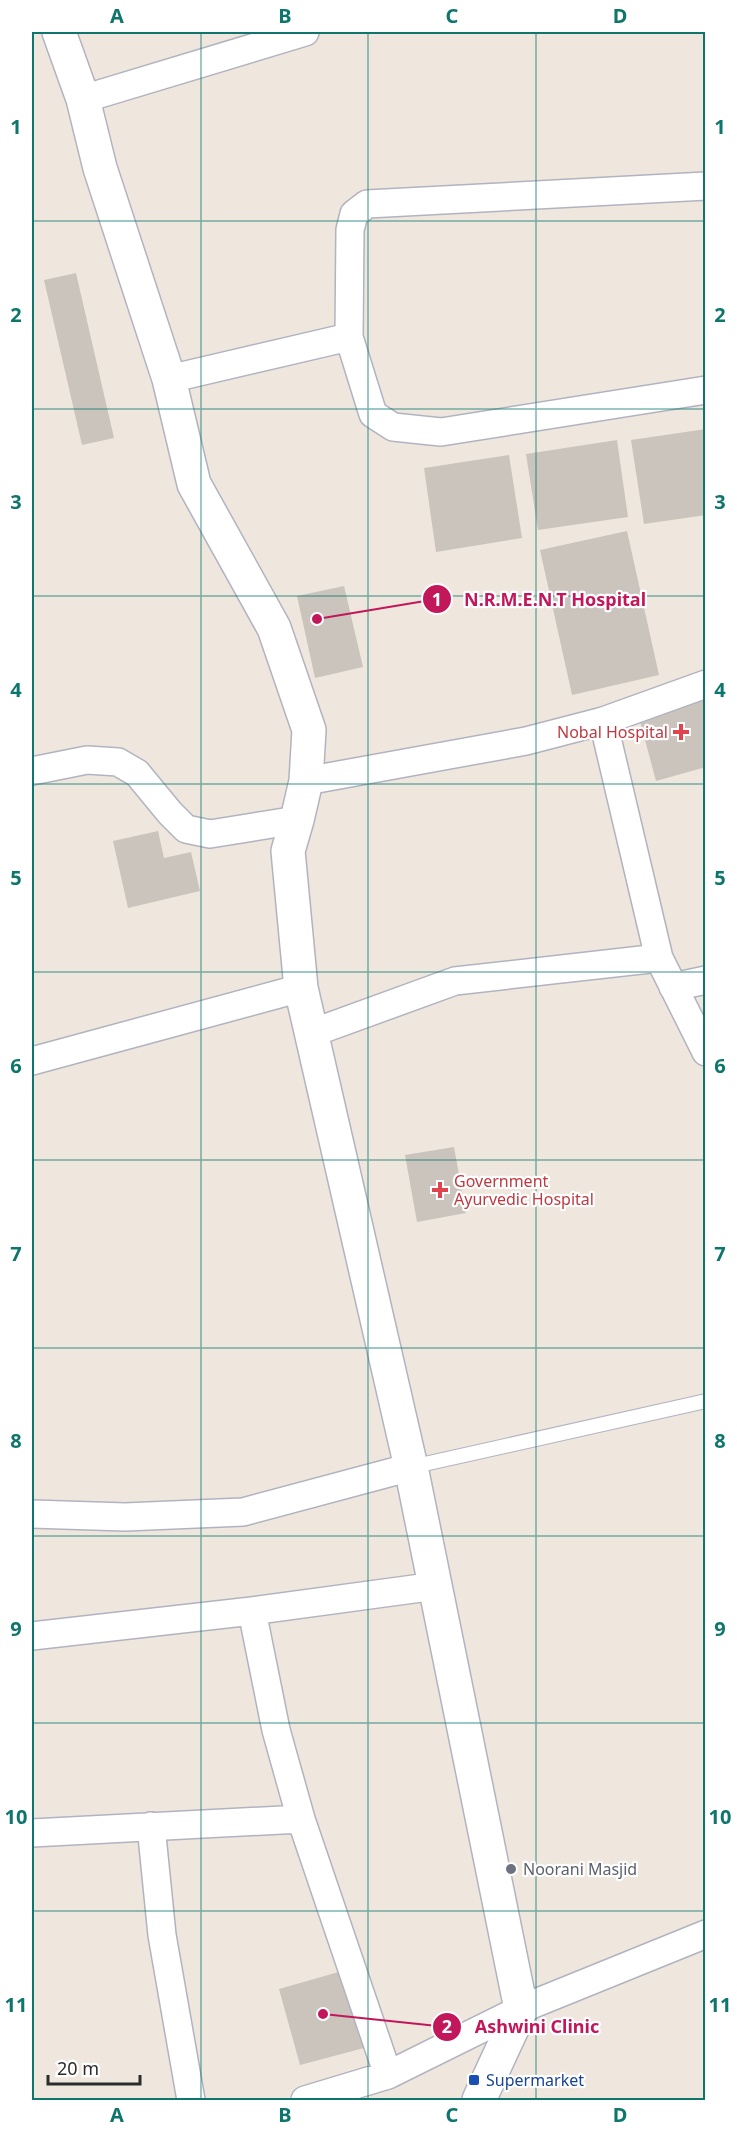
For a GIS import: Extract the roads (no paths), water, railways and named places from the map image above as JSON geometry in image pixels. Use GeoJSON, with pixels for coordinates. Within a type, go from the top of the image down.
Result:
{"type":"FeatureCollection","features":[{"type":"Feature","properties":{"kind":"main road"},"geometry":{"type":"LineString","coordinates":[[59,32],[83,99],[100,168],[169,379],[194,484],[274,628],[309,730],[306,781],[288,851],[301,988],[411,1467],[520,2009],[479,2100]]}},
{"type":"Feature","properties":{"kind":"street"},"geometry":{"type":"LineString","coordinates":[[83,99],[305,32]]}},
{"type":"Feature","properties":{"kind":"street"},"geometry":{"type":"LineString","coordinates":[[705,186],[366,204],[354,214],[350,230],[349,336],[373,414],[393,427],[441,432],[705,390]]}},
{"type":"Feature","properties":{"kind":"street"},"geometry":{"type":"LineString","coordinates":[[169,379],[349,336]]}},
{"type":"Feature","properties":{"kind":"street"},"geometry":{"type":"LineString","coordinates":[[306,781],[526,741],[603,721],[705,684]]}},
{"type":"Feature","properties":{"kind":"street"},"geometry":{"type":"LineString","coordinates":[[603,721],[659,958],[705,1052]]}},
{"type":"Feature","properties":{"kind":"street"},"geometry":{"type":"LineString","coordinates":[[32,771],[87,760],[118,762],[136,773],[186,829],[210,834],[297,820]]}},
{"type":"Feature","properties":{"kind":"street"},"geometry":{"type":"LineString","coordinates":[[312,1034],[455,981],[659,958]]}},
{"type":"Feature","properties":{"kind":"street"},"geometry":{"type":"LineString","coordinates":[[673,987],[705,980]]}},
{"type":"Feature","properties":{"kind":"street"},"geometry":{"type":"LineString","coordinates":[[32,1061],[301,988]]}},
{"type":"Feature","properties":{"kind":"street"},"geometry":{"type":"LineString","coordinates":[[32,1514],[124,1517],[243,1512],[411,1467]]}},
{"type":"Feature","properties":{"kind":"street"},"geometry":{"type":"LineString","coordinates":[[32,1636],[252,1611],[436,1586]]}},
{"type":"Feature","properties":{"kind":"street"},"geometry":{"type":"LineString","coordinates":[[252,1611],[276,1730],[301,1819],[388,2075]]}},
{"type":"Feature","properties":{"kind":"street"},"geometry":{"type":"LineString","coordinates":[[32,1833],[301,1819]]}},
{"type":"Feature","properties":{"kind":"street"},"geometry":{"type":"LineString","coordinates":[[151,1826],[162,1935],[191,2100]]}},
{"type":"Feature","properties":{"kind":"street"},"geometry":{"type":"LineString","coordinates":[[305,2100],[388,2075],[520,2009],[705,1934]]}},
{"type":"Feature","properties":{"kind":"lane"},"geometry":{"type":"LineString","coordinates":[[411,1467],[705,1401]]}},
{"type":"Feature","properties":{"kind":"place","name":"N.R.M.E.N.T Hospital"},"geometry":{"type":"Point","coordinates":[317,619]}},
{"type":"Feature","properties":{"kind":"place","name":"Nobal Hospital"},"geometry":{"type":"Point","coordinates":[681,732]}},
{"type":"Feature","properties":{"kind":"place","name":"Government Ayurvedic Hospital"},"geometry":{"type":"Point","coordinates":[440,1190]}},
{"type":"Feature","properties":{"kind":"place","name":"Noorani Masjid"},"geometry":{"type":"Point","coordinates":[511,1869]}},
{"type":"Feature","properties":{"kind":"place","name":"Ashwini Clinic"},"geometry":{"type":"Point","coordinates":[323,2014]}},
{"type":"Feature","properties":{"kind":"place","name":"Supermarket"},"geometry":{"type":"Point","coordinates":[474,2080]}}]}
